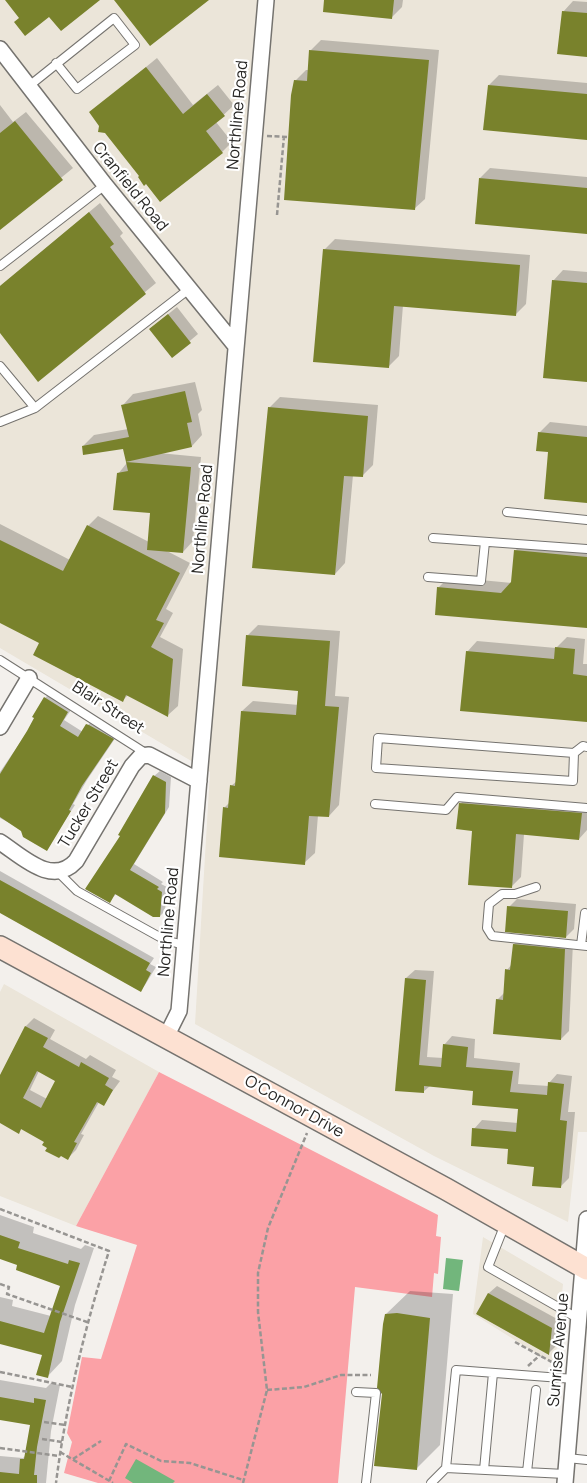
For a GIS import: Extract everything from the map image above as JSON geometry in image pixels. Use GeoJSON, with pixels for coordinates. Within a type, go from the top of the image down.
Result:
{"type":"FeatureCollection","features":[{"type":"Feature","properties":{"kind":"main road","name":"O'Connor Drive"},"geometry":{"type":"LineString","coordinates":[[0,947],[313,1117],[585,1268]]}},
{"type":"Feature","properties":{"kind":"street","name":"Northline Road"},"geometry":{"type":"LineString","coordinates":[[166,1037],[179,1010],[266,0]]}},
{"type":"Feature","properties":{"kind":"street","name":"Cranfield Road"},"geometry":{"type":"LineString","coordinates":[[0,48],[105,186],[235,345]]}},
{"type":"Feature","properties":{"kind":"street"},"geometry":{"type":"LineString","coordinates":[[0,727],[29,678]]}},
{"type":"Feature","properties":{"kind":"street","name":"Blair Street"},"geometry":{"type":"LineString","coordinates":[[149,755],[199,781]]}},
{"type":"Feature","properties":{"kind":"street","name":"Tucker Street"},"geometry":{"type":"LineString","coordinates":[[58,873],[65,871],[76,861],[132,766],[141,756],[149,755]]}},
{"type":"Feature","properties":{"kind":"street"},"geometry":{"type":"LineString","coordinates":[[0,842],[43,870],[58,873]]}},
{"type":"Feature","properties":{"kind":"street","name":"Sunrise Avenue"},"geometry":{"type":"LineString","coordinates":[[565,1478],[585,1268],[587,1219]]}},
{"type":"Feature","properties":{"kind":"lane"},"geometry":{"type":"LineString","coordinates":[[29,86],[56,63],[114,18],[136,45],[77,89],[56,63]]}},
{"type":"Feature","properties":{"kind":"lane"},"geometry":{"type":"LineString","coordinates":[[0,266],[105,186]]}},
{"type":"Feature","properties":{"kind":"lane"},"geometry":{"type":"LineString","coordinates":[[0,422],[34,408],[189,289]]}},
{"type":"Feature","properties":{"kind":"lane"},"geometry":{"type":"LineString","coordinates":[[0,366],[34,408]]}},
{"type":"Feature","properties":{"kind":"lane"},"geometry":{"type":"LineString","coordinates":[[507,512],[587,520]]}},
{"type":"Feature","properties":{"kind":"lane"},"geometry":{"type":"LineString","coordinates":[[433,538],[587,549]]}},
{"type":"Feature","properties":{"kind":"lane"},"geometry":{"type":"LineString","coordinates":[[428,577],[481,581],[485,542]]}},
{"type":"Feature","properties":{"kind":"lane","name":"Blair Street"},"geometry":{"type":"LineString","coordinates":[[0,660],[149,755]]}},
{"type":"Feature","properties":{"kind":"lane"},"geometry":{"type":"LineString","coordinates":[[574,753],[573,781],[376,768],[378,738],[574,753],[583,746],[587,746]]}},
{"type":"Feature","properties":{"kind":"lane"},"geometry":{"type":"LineString","coordinates":[[375,804],[446,810],[457,797],[587,808]]}},
{"type":"Feature","properties":{"kind":"lane"},"geometry":{"type":"LineString","coordinates":[[58,873],[77,891],[164,940],[184,945]]}},
{"type":"Feature","properties":{"kind":"lane"},"geometry":{"type":"LineString","coordinates":[[536,887],[515,894],[502,894],[489,904],[487,928],[492,936],[584,945],[585,914],[587,914]]}},
{"type":"Feature","properties":{"kind":"lane"},"geometry":{"type":"LineString","coordinates":[[506,1223],[496,1243],[488,1267],[579,1319]]}},
{"type":"Feature","properties":{"kind":"lane"},"geometry":{"type":"LineString","coordinates":[[431,1483],[446,1468],[456,1370],[574,1379]]}},
{"type":"Feature","properties":{"kind":"lane"},"geometry":{"type":"LineString","coordinates":[[484,1470],[493,1373]]}},
{"type":"Feature","properties":{"kind":"lane"},"geometry":{"type":"LineString","coordinates":[[527,1472],[536,1390]]}},
{"type":"Feature","properties":{"kind":"lane"},"geometry":{"type":"LineString","coordinates":[[356,1392],[376,1393],[366,1483]]}},
{"type":"Feature","properties":{"kind":"lane"},"geometry":{"type":"LineString","coordinates":[[567,1458],[587,1460]]}},
{"type":"Feature","properties":{"kind":"lane"},"geometry":{"type":"LineString","coordinates":[[446,1468],[527,1472],[565,1478]]}},
{"type":"Feature","properties":{"kind":"path"},"geometry":{"type":"LineString","coordinates":[[254,135],[288,137]]}},
{"type":"Feature","properties":{"kind":"path"},"geometry":{"type":"LineString","coordinates":[[277,216],[284,136]]}},
{"type":"Feature","properties":{"kind":"path"},"geometry":{"type":"LineString","coordinates":[[109,1481],[126,1444],[161,1461],[190,1462],[243,1482],[267,1390],[258,1312],[258,1273],[268,1228],[290,1179],[313,1117]]}},
{"type":"Feature","properties":{"kind":"path"},"geometry":{"type":"LineString","coordinates":[[0,1209],[109,1251],[87,1322],[72,1387],[56,1483]]}},
{"type":"Feature","properties":{"kind":"path"},"geometry":{"type":"LineString","coordinates":[[0,1284],[9,1287],[7,1294],[87,1322]]}},
{"type":"Feature","properties":{"kind":"path"},"geometry":{"type":"LineString","coordinates":[[515,1342],[559,1366]]}},
{"type":"Feature","properties":{"kind":"path"},"geometry":{"type":"LineString","coordinates":[[0,1372],[72,1387]]}},
{"type":"Feature","properties":{"kind":"path"},"geometry":{"type":"LineString","coordinates":[[267,1390],[304,1387],[341,1375],[371,1375]]}},
{"type":"Feature","properties":{"kind":"path"},"geometry":{"type":"LineString","coordinates":[[44,1422],[65,1425]]}},
{"type":"Feature","properties":{"kind":"path"},"geometry":{"type":"LineString","coordinates":[[42,1439],[62,1442]]}},
{"type":"Feature","properties":{"kind":"path"},"geometry":{"type":"LineString","coordinates":[[72,1459],[101,1441]]}},
{"type":"Feature","properties":{"kind":"path"},"geometry":{"type":"LineString","coordinates":[[0,1448],[59,1456]]}},
{"type":"Feature","properties":{"kind":"path"},"geometry":{"type":"LineString","coordinates":[[60,1452],[113,1483]]}},
{"type":"Feature","properties":{"kind":"shaded area"},"geometry":{"type":"Polygon","coordinates":[[[0,0],[587,0],[587,1132],[578,1132],[568,1222],[434,1156],[195,1024],[210,772],[0,648],[0,0]]]}},
{"type":"Feature","properties":{"kind":"shaded area"},"geometry":{"type":"Polygon","coordinates":[[[4,984],[159,1072],[76,1226],[0,1196],[0,992],[4,984]]]}},
{"type":"Feature","properties":{"kind":"shaded area"},"geometry":{"type":"Polygon","coordinates":[[[159,1072],[438,1215],[436,1236],[441,1237],[438,1274],[434,1273],[432,1297],[355,1287],[338,1483],[98,1483],[64,1473],[72,1442],[67,1433],[82,1357],[101,1359],[137,1245],[76,1226],[159,1072]]]}},
{"type":"Feature","properties":{"kind":"shaded area"},"geometry":{"type":"Polygon","coordinates":[[[483,1237],[563,1284],[555,1365],[473,1314],[483,1237]]]}},
{"type":"Feature","properties":{"kind":"shaded area"},"geometry":{"type":"Polygon","coordinates":[[[446,1258],[463,1260],[459,1291],[443,1289],[446,1258]]]}},
{"type":"Feature","properties":{"kind":"shaded area"},"geometry":{"type":"Polygon","coordinates":[[[136,1459],[175,1481],[173,1483],[133,1483],[125,1478],[136,1459]]]}},
{"type":"Feature","properties":{"kind":"building"},"geometry":{"type":"Polygon","coordinates":[[[5,0],[100,0],[61,31],[49,17],[25,36],[14,22],[19,18],[5,0]]]}},
{"type":"Feature","properties":{"kind":"building"},"geometry":{"type":"Polygon","coordinates":[[[114,0],[209,0],[150,46],[114,0]]]}},
{"type":"Feature","properties":{"kind":"building"},"geometry":{"type":"Polygon","coordinates":[[[324,0],[394,0],[392,19],[323,12],[324,0]]]}},
{"type":"Feature","properties":{"kind":"building"},"geometry":{"type":"Polygon","coordinates":[[[562,11],[587,13],[587,57],[557,54],[562,11]]]}},
{"type":"Feature","properties":{"kind":"building"},"geometry":{"type":"Polygon","coordinates":[[[309,50],[429,60],[415,210],[284,200],[291,95],[294,80],[307,81],[309,50]]]}},
{"type":"Feature","properties":{"kind":"building"},"geometry":{"type":"Polygon","coordinates":[[[146,67],[183,114],[207,94],[225,116],[206,131],[223,153],[160,202],[146,184],[144,186],[139,176],[105,133],[98,132],[99,126],[89,112],[146,67]]]}},
{"type":"Feature","properties":{"kind":"building"},"geometry":{"type":"Polygon","coordinates":[[[488,85],[587,94],[587,140],[483,130],[488,85]]]}},
{"type":"Feature","properties":{"kind":"building"},"geometry":{"type":"Polygon","coordinates":[[[15,121],[63,180],[0,230],[0,133],[15,121]]]}},
{"type":"Feature","properties":{"kind":"building"},"geometry":{"type":"Polygon","coordinates":[[[479,178],[587,188],[587,234],[475,224],[479,178]]]}},
{"type":"Feature","properties":{"kind":"building"},"geometry":{"type":"Polygon","coordinates":[[[89,212],[114,244],[110,247],[146,294],[38,382],[0,333],[0,286],[89,212]]]}},
{"type":"Feature","properties":{"kind":"building"},"geometry":{"type":"Polygon","coordinates":[[[323,249],[520,265],[516,316],[394,306],[389,368],[313,362],[323,249]]]}},
{"type":"Feature","properties":{"kind":"building"},"geometry":{"type":"Polygon","coordinates":[[[552,280],[587,283],[587,382],[543,378],[552,280]]]}},
{"type":"Feature","properties":{"kind":"building"},"geometry":{"type":"Polygon","coordinates":[[[168,314],[191,343],[172,358],[149,329],[168,314]]]}},
{"type":"Feature","properties":{"kind":"building"},"geometry":{"type":"Polygon","coordinates":[[[185,391],[192,422],[187,423],[192,447],[126,462],[123,449],[83,455],[82,446],[129,437],[121,405],[185,391]]]}},
{"type":"Feature","properties":{"kind":"building"},"geometry":{"type":"Polygon","coordinates":[[[268,407],[368,416],[363,477],[344,476],[335,575],[252,568],[268,407]]]}},
{"type":"Feature","properties":{"kind":"building"},"geometry":{"type":"Polygon","coordinates":[[[538,432],[587,437],[587,503],[544,499],[548,452],[536,451],[538,432]]]}},
{"type":"Feature","properties":{"kind":"building"},"geometry":{"type":"Polygon","coordinates":[[[126,462],[191,467],[183,553],[147,550],[150,513],[113,510],[117,473],[128,471],[126,462]]]}},
{"type":"Feature","properties":{"kind":"building"},"geometry":{"type":"Polygon","coordinates":[[[87,525],[180,573],[156,620],[164,623],[151,647],[173,659],[168,717],[126,695],[123,702],[33,655],[39,643],[0,623],[0,540],[63,571],[87,525]]]}},
{"type":"Feature","properties":{"kind":"building"},"geometry":{"type":"Polygon","coordinates":[[[514,550],[587,557],[587,628],[435,615],[437,587],[501,593],[511,582],[514,550]]]}},
{"type":"Feature","properties":{"kind":"building"},"geometry":{"type":"Polygon","coordinates":[[[246,635],[330,641],[325,706],[339,707],[329,817],[309,816],[305,865],[219,857],[223,807],[228,808],[230,785],[235,786],[241,711],[296,715],[298,691],[242,686],[246,635]]]}},
{"type":"Feature","properties":{"kind":"building"},"geometry":{"type":"Polygon","coordinates":[[[555,647],[575,649],[573,674],[587,676],[587,722],[460,711],[466,651],[554,659],[555,647]]]}},
{"type":"Feature","properties":{"kind":"building"},"geometry":{"type":"Polygon","coordinates":[[[44,697],[68,712],[60,726],[78,737],[86,724],[114,739],[82,786],[69,810],[71,811],[47,851],[23,837],[21,831],[0,817],[0,774],[27,731],[34,718],[32,717],[44,697]]]}},
{"type":"Feature","properties":{"kind":"building"},"geometry":{"type":"Polygon","coordinates":[[[153,775],[166,782],[165,813],[130,870],[159,887],[157,889],[162,892],[160,917],[153,917],[115,894],[110,903],[85,889],[120,836],[118,835],[153,775]]]}},
{"type":"Feature","properties":{"kind":"building"},"geometry":{"type":"Polygon","coordinates":[[[459,803],[582,813],[579,840],[516,834],[512,888],[468,885],[472,831],[456,829],[459,803]]]}},
{"type":"Feature","properties":{"kind":"building"},"geometry":{"type":"Polygon","coordinates":[[[0,880],[150,963],[146,970],[151,973],[141,992],[0,913],[0,880]]]}},
{"type":"Feature","properties":{"kind":"building"},"geometry":{"type":"Polygon","coordinates":[[[507,906],[568,911],[566,938],[505,932],[507,906]]]}},
{"type":"Feature","properties":{"kind":"building"},"geometry":{"type":"Polygon","coordinates":[[[513,944],[565,949],[561,1040],[493,1034],[496,999],[503,1000],[505,969],[510,970],[513,944]]]}},
{"type":"Feature","properties":{"kind":"building"},"geometry":{"type":"Polygon","coordinates":[[[405,978],[426,980],[419,1065],[441,1067],[443,1044],[468,1047],[466,1067],[513,1071],[510,1092],[547,1095],[548,1082],[564,1084],[560,1120],[567,1121],[561,1188],[532,1186],[534,1167],[507,1164],[508,1149],[471,1146],[472,1128],[516,1132],[518,1109],[472,1105],[473,1091],[424,1086],[424,1093],[395,1091],[405,978]]]}},
{"type":"Feature","properties":{"kind":"building"},"geometry":{"type":"Polygon","coordinates":[[[25,1026],[48,1038],[43,1047],[79,1067],[81,1062],[109,1078],[105,1085],[113,1090],[104,1106],[97,1102],[74,1142],[77,1143],[68,1160],[45,1151],[47,1148],[42,1145],[44,1142],[21,1129],[19,1134],[0,1123],[0,1075],[25,1026]],[[37,1071],[23,1098],[41,1108],[55,1081],[37,1071]]]}},
{"type":"Feature","properties":{"kind":"building"},"geometry":{"type":"Polygon","coordinates":[[[0,1235],[20,1242],[18,1248],[68,1264],[69,1260],[80,1263],[60,1322],[48,1378],[36,1375],[42,1355],[0,1344],[0,1321],[44,1333],[60,1286],[16,1270],[17,1265],[0,1259],[0,1235]]]}},
{"type":"Feature","properties":{"kind":"building"},"geometry":{"type":"Polygon","coordinates":[[[488,1293],[552,1328],[549,1355],[476,1314],[488,1293]]]}},
{"type":"Feature","properties":{"kind":"building"},"geometry":{"type":"Polygon","coordinates":[[[397,1313],[430,1318],[417,1470],[374,1466],[382,1394],[377,1388],[383,1324],[385,1314],[397,1313]]]}},
{"type":"Feature","properties":{"kind":"building"},"geometry":{"type":"Polygon","coordinates":[[[0,1397],[34,1403],[34,1398],[46,1400],[37,1447],[34,1475],[37,1475],[37,1483],[0,1483],[0,1472],[19,1474],[20,1459],[24,1459],[30,1425],[0,1420],[0,1397]]]}}]}
